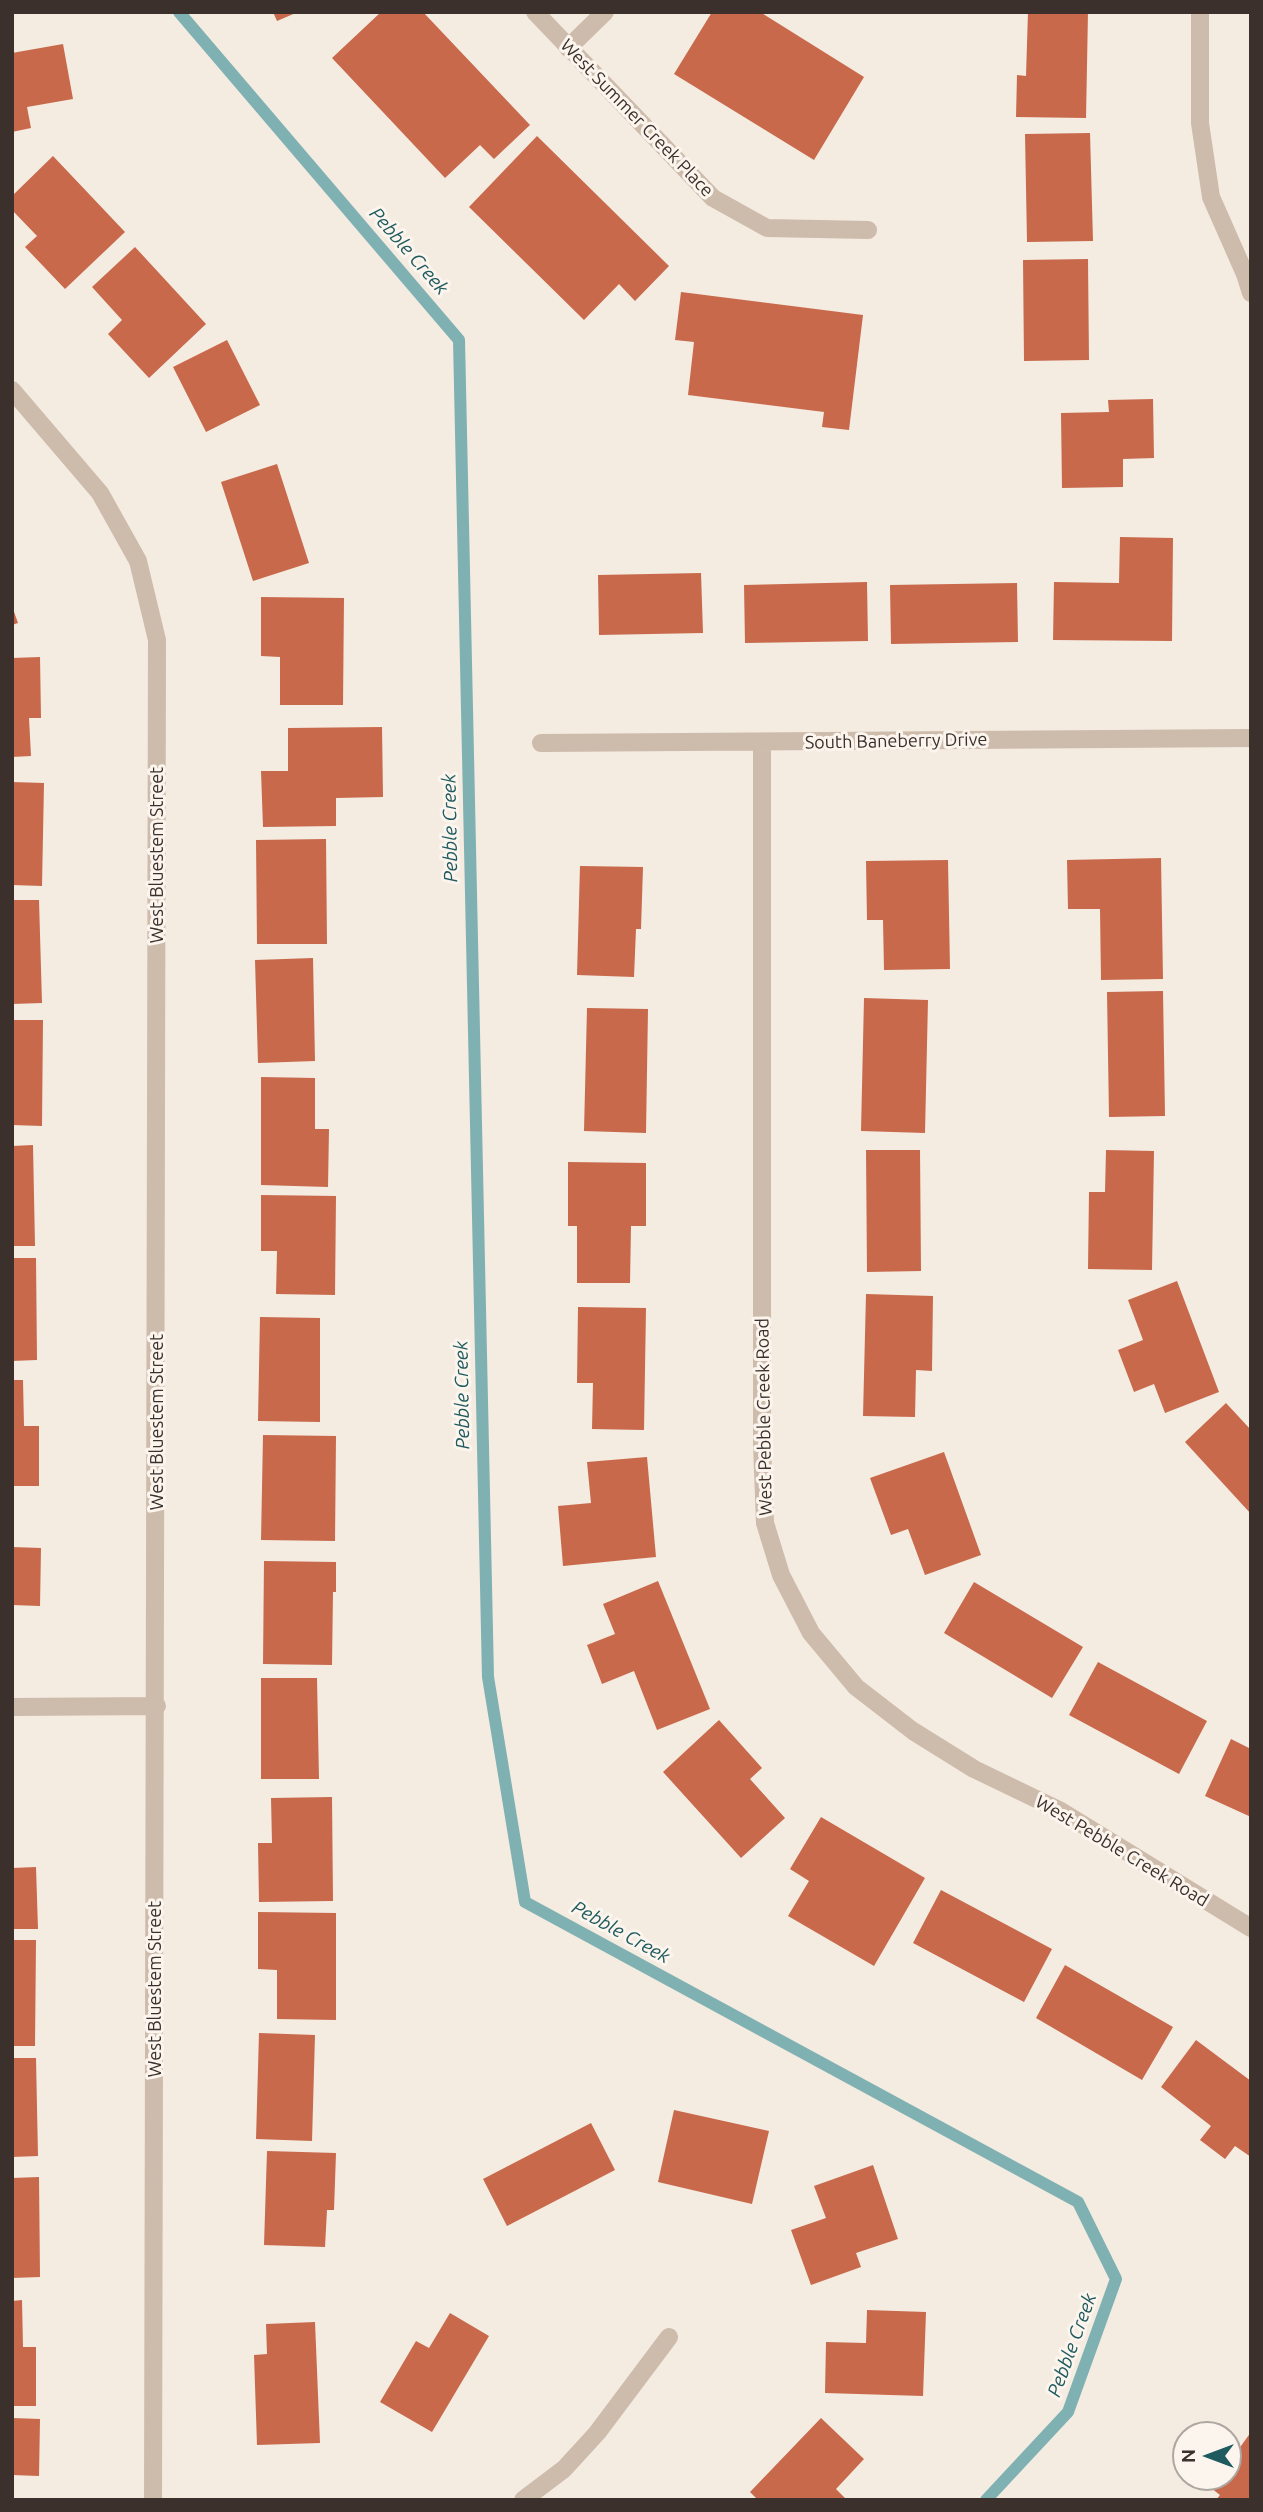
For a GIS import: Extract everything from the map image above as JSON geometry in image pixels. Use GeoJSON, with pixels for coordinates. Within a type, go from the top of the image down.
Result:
{"type":"FeatureCollection","features":[{"type":"Feature","properties":{"kind":"street","name":"West Summer Creek Place"},"geometry":{"type":"LineString","coordinates":[[535,12],[713,198],[767,228],[868,230]]}},
{"type":"Feature","properties":{"kind":"street"},"geometry":{"type":"LineString","coordinates":[[568,48],[605,12]]}},
{"type":"Feature","properties":{"kind":"street"},"geometry":{"type":"LineString","coordinates":[[1200,12],[1200,123],[1210,197],[1251,293]]}},
{"type":"Feature","properties":{"kind":"street","name":"West Bluestem Street"},"geometry":{"type":"LineString","coordinates":[[12,390],[100,494],[138,561],[157,640],[157,1706],[153,2500]]}},
{"type":"Feature","properties":{"kind":"street","name":"South Baneberry Drive"},"geometry":{"type":"LineString","coordinates":[[541,743],[1251,738]]}},
{"type":"Feature","properties":{"kind":"street","name":"West Pebble Creek Road"},"geometry":{"type":"LineString","coordinates":[[762,743],[762,1444],[765,1523],[780,1575],[811,1633],[856,1687],[913,1731],[974,1769],[1059,1810],[1251,1928]]}},
{"type":"Feature","properties":{"kind":"street"},"geometry":{"type":"LineString","coordinates":[[12,1707],[157,1706]]}},
{"type":"Feature","properties":{"kind":"street"},"geometry":{"type":"LineString","coordinates":[[523,2500],[564,2469],[597,2433],[669,2337]]}},
{"type":"Feature","properties":{"kind":"building"},"geometry":{"type":"Polygon","coordinates":[[[273,12],[298,12],[277,21],[273,12]]]}},
{"type":"Feature","properties":{"kind":"building"},"geometry":{"type":"Polygon","coordinates":[[[381,12],[423,12],[530,125],[494,159],[480,145],[445,178],[332,58],[381,12]]]}},
{"type":"Feature","properties":{"kind":"building"},"geometry":{"type":"Polygon","coordinates":[[[712,12],[760,12],[864,77],[814,160],[674,74],[712,12]]]}},
{"type":"Feature","properties":{"kind":"building"},"geometry":{"type":"Polygon","coordinates":[[[1028,12],[1088,12],[1086,118],[1016,117],[1017,75],[1026,76],[1028,12]]]}},
{"type":"Feature","properties":{"kind":"building"},"geometry":{"type":"Polygon","coordinates":[[[63,44],[73,99],[27,107],[31,128],[12,132],[12,53],[63,44]]]}},
{"type":"Feature","properties":{"kind":"building"},"geometry":{"type":"Polygon","coordinates":[[[1090,133],[1093,241],[1027,242],[1025,134],[1090,133]]]}},
{"type":"Feature","properties":{"kind":"building"},"geometry":{"type":"Polygon","coordinates":[[[537,136],[669,266],[635,301],[619,284],[584,320],[469,207],[537,136]]]}},
{"type":"Feature","properties":{"kind":"building"},"geometry":{"type":"Polygon","coordinates":[[[53,156],[125,232],[65,289],[25,247],[37,236],[12,210],[12,196],[53,156]]]}},
{"type":"Feature","properties":{"kind":"building"},"geometry":{"type":"Polygon","coordinates":[[[135,247],[206,324],[149,378],[108,334],[122,320],[92,287],[135,247]]]}},
{"type":"Feature","properties":{"kind":"building"},"geometry":{"type":"Polygon","coordinates":[[[1088,259],[1089,360],[1024,361],[1023,260],[1088,259]]]}},
{"type":"Feature","properties":{"kind":"building"},"geometry":{"type":"Polygon","coordinates":[[[681,292],[863,315],[849,430],[822,427],[824,412],[688,395],[694,342],[675,340],[681,292]]]}},
{"type":"Feature","properties":{"kind":"building"},"geometry":{"type":"Polygon","coordinates":[[[227,340],[260,405],[206,432],[173,367],[227,340]]]}},
{"type":"Feature","properties":{"kind":"building"},"geometry":{"type":"Polygon","coordinates":[[[1153,399],[1154,458],[1123,459],[1123,487],[1062,488],[1061,413],[1109,412],[1108,400],[1153,399]]]}},
{"type":"Feature","properties":{"kind":"building"},"geometry":{"type":"Polygon","coordinates":[[[277,464],[309,563],[253,581],[221,482],[277,464]]]}},
{"type":"Feature","properties":{"kind":"building"},"geometry":{"type":"Polygon","coordinates":[[[1120,537],[1173,538],[1172,641],[1053,640],[1054,582],[1119,583],[1120,537]]]}},
{"type":"Feature","properties":{"kind":"building"},"geometry":{"type":"Polygon","coordinates":[[[701,573],[703,633],[599,635],[598,575],[701,573]]]}},
{"type":"Feature","properties":{"kind":"building"},"geometry":{"type":"Polygon","coordinates":[[[867,582],[868,641],[745,643],[744,585],[867,582]]]}},
{"type":"Feature","properties":{"kind":"building"},"geometry":{"type":"Polygon","coordinates":[[[1017,583],[1018,642],[891,644],[890,585],[1017,583]]]}},
{"type":"Feature","properties":{"kind":"building"},"geometry":{"type":"Polygon","coordinates":[[[261,597],[344,598],[343,705],[280,705],[280,657],[261,656],[261,597]]]}},
{"type":"Feature","properties":{"kind":"building"},"geometry":{"type":"Polygon","coordinates":[[[12,606],[18,623],[12,625],[12,606]]]}},
{"type":"Feature","properties":{"kind":"building"},"geometry":{"type":"Polygon","coordinates":[[[40,657],[41,718],[29,718],[31,756],[12,757],[12,658],[40,657]]]}},
{"type":"Feature","properties":{"kind":"building"},"geometry":{"type":"Polygon","coordinates":[[[382,727],[383,797],[336,798],[336,826],[263,827],[261,771],[288,771],[288,728],[382,727]]]}},
{"type":"Feature","properties":{"kind":"building"},"geometry":{"type":"Polygon","coordinates":[[[12,782],[44,783],[42,886],[12,885],[12,782]]]}},
{"type":"Feature","properties":{"kind":"building"},"geometry":{"type":"Polygon","coordinates":[[[326,839],[327,944],[257,944],[256,840],[326,839]]]}},
{"type":"Feature","properties":{"kind":"building"},"geometry":{"type":"Polygon","coordinates":[[[1161,858],[1163,979],[1101,980],[1100,909],[1068,909],[1067,860],[1161,858]]]}},
{"type":"Feature","properties":{"kind":"building"},"geometry":{"type":"Polygon","coordinates":[[[948,860],[950,969],[884,970],[883,920],[867,920],[866,861],[948,860]]]}},
{"type":"Feature","properties":{"kind":"building"},"geometry":{"type":"Polygon","coordinates":[[[580,866],[643,867],[641,929],[636,929],[634,977],[577,975],[580,866]]]}},
{"type":"Feature","properties":{"kind":"building"},"geometry":{"type":"Polygon","coordinates":[[[12,900],[39,900],[42,1003],[12,1004],[12,900]]]}},
{"type":"Feature","properties":{"kind":"building"},"geometry":{"type":"Polygon","coordinates":[[[313,958],[315,1061],[258,1063],[255,960],[313,958]]]}},
{"type":"Feature","properties":{"kind":"building"},"geometry":{"type":"Polygon","coordinates":[[[1163,991],[1165,1116],[1109,1117],[1107,992],[1163,991]]]}},
{"type":"Feature","properties":{"kind":"building"},"geometry":{"type":"Polygon","coordinates":[[[864,998],[928,1000],[925,1133],[861,1131],[864,998]]]}},
{"type":"Feature","properties":{"kind":"building"},"geometry":{"type":"Polygon","coordinates":[[[587,1008],[648,1009],[646,1133],[584,1131],[587,1008]]]}},
{"type":"Feature","properties":{"kind":"building"},"geometry":{"type":"Polygon","coordinates":[[[12,1020],[43,1020],[42,1126],[12,1125],[12,1020]]]}},
{"type":"Feature","properties":{"kind":"building"},"geometry":{"type":"Polygon","coordinates":[[[261,1077],[315,1078],[315,1129],[329,1129],[328,1187],[261,1185],[261,1077]]]}},
{"type":"Feature","properties":{"kind":"building"},"geometry":{"type":"Polygon","coordinates":[[[33,1145],[35,1246],[12,1246],[12,1146],[33,1145]]]}},
{"type":"Feature","properties":{"kind":"building"},"geometry":{"type":"Polygon","coordinates":[[[866,1150],[920,1150],[921,1271],[867,1272],[866,1150]]]}},
{"type":"Feature","properties":{"kind":"building"},"geometry":{"type":"Polygon","coordinates":[[[1106,1150],[1154,1151],[1152,1270],[1088,1269],[1089,1192],[1105,1192],[1106,1150]]]}},
{"type":"Feature","properties":{"kind":"building"},"geometry":{"type":"Polygon","coordinates":[[[568,1162],[646,1163],[646,1226],[631,1226],[630,1283],[577,1283],[577,1226],[568,1226],[568,1162]]]}},
{"type":"Feature","properties":{"kind":"building"},"geometry":{"type":"Polygon","coordinates":[[[261,1195],[336,1196],[335,1295],[276,1294],[277,1251],[261,1251],[261,1195]]]}},
{"type":"Feature","properties":{"kind":"building"},"geometry":{"type":"Polygon","coordinates":[[[12,1258],[36,1258],[37,1360],[12,1361],[12,1258]]]}},
{"type":"Feature","properties":{"kind":"building"},"geometry":{"type":"Polygon","coordinates":[[[1177,1281],[1219,1392],[1165,1413],[1154,1384],[1134,1392],[1118,1350],[1143,1340],[1128,1300],[1177,1281]]]}},
{"type":"Feature","properties":{"kind":"building"},"geometry":{"type":"Polygon","coordinates":[[[866,1294],[933,1296],[932,1371],[916,1370],[915,1417],[863,1416],[866,1294]]]}},
{"type":"Feature","properties":{"kind":"building"},"geometry":{"type":"Polygon","coordinates":[[[578,1307],[646,1308],[644,1430],[592,1429],[593,1383],[577,1383],[578,1307]]]}},
{"type":"Feature","properties":{"kind":"building"},"geometry":{"type":"Polygon","coordinates":[[[260,1317],[320,1318],[320,1422],[258,1421],[260,1317]]]}},
{"type":"Feature","properties":{"kind":"building"},"geometry":{"type":"Polygon","coordinates":[[[12,1380],[23,1380],[24,1426],[39,1426],[39,1486],[12,1486],[12,1380]]]}},
{"type":"Feature","properties":{"kind":"building"},"geometry":{"type":"Polygon","coordinates":[[[1226,1403],[1251,1430],[1251,1514],[1185,1442],[1226,1403]]]}},
{"type":"Feature","properties":{"kind":"building"},"geometry":{"type":"Polygon","coordinates":[[[263,1435],[336,1436],[335,1541],[261,1540],[263,1435]]]}},
{"type":"Feature","properties":{"kind":"building"},"geometry":{"type":"Polygon","coordinates":[[[944,1452],[981,1555],[925,1575],[908,1529],[891,1535],[870,1478],[944,1452]]]}},
{"type":"Feature","properties":{"kind":"building"},"geometry":{"type":"Polygon","coordinates":[[[647,1457],[656,1557],[563,1566],[558,1506],[591,1503],[587,1462],[647,1457]]]}},
{"type":"Feature","properties":{"kind":"building"},"geometry":{"type":"Polygon","coordinates":[[[12,1547],[41,1548],[40,1606],[12,1605],[12,1547]]]}},
{"type":"Feature","properties":{"kind":"building"},"geometry":{"type":"Polygon","coordinates":[[[264,1561],[336,1562],[332,1665],[263,1664],[264,1561]]]}},
{"type":"Feature","properties":{"kind":"building"},"geometry":{"type":"Polygon","coordinates":[[[658,1581],[710,1709],[657,1730],[634,1671],[602,1684],[587,1645],[615,1634],[603,1604],[658,1581]]]}},
{"type":"Feature","properties":{"kind":"building"},"geometry":{"type":"Polygon","coordinates":[[[974,1582],[1083,1647],[1052,1698],[944,1633],[974,1582]]]}},
{"type":"Feature","properties":{"kind":"building"},"geometry":{"type":"Polygon","coordinates":[[[1098,1662],[1207,1721],[1179,1774],[1069,1715],[1098,1662]]]}},
{"type":"Feature","properties":{"kind":"building"},"geometry":{"type":"Polygon","coordinates":[[[261,1678],[317,1678],[319,1779],[261,1779],[261,1678]]]}},
{"type":"Feature","properties":{"kind":"building"},"geometry":{"type":"Polygon","coordinates":[[[719,1720],[762,1768],[750,1779],[785,1818],[741,1858],[663,1772],[719,1720]]]}},
{"type":"Feature","properties":{"kind":"building"},"geometry":{"type":"Polygon","coordinates":[[[1231,1739],[1251,1749],[1251,1817],[1205,1796],[1231,1739]]]}},
{"type":"Feature","properties":{"kind":"building"},"geometry":{"type":"Polygon","coordinates":[[[332,1797],[333,1901],[259,1902],[258,1843],[272,1843],[271,1798],[332,1797]]]}},
{"type":"Feature","properties":{"kind":"building"},"geometry":{"type":"Polygon","coordinates":[[[821,1817],[925,1878],[874,1966],[788,1916],[809,1881],[790,1869],[821,1817]]]}},
{"type":"Feature","properties":{"kind":"building"},"geometry":{"type":"Polygon","coordinates":[[[36,1867],[38,1929],[12,1929],[12,1868],[36,1867]]]}},
{"type":"Feature","properties":{"kind":"building"},"geometry":{"type":"Polygon","coordinates":[[[941,1890],[1052,1949],[1024,2002],[913,1943],[941,1890]]]}},
{"type":"Feature","properties":{"kind":"building"},"geometry":{"type":"Polygon","coordinates":[[[258,1912],[336,1913],[336,2020],[277,2019],[277,1970],[258,1969],[258,1912]]]}},
{"type":"Feature","properties":{"kind":"building"},"geometry":{"type":"Polygon","coordinates":[[[12,1940],[36,1940],[35,2046],[12,2046],[12,1940]]]}},
{"type":"Feature","properties":{"kind":"building"},"geometry":{"type":"Polygon","coordinates":[[[1065,1965],[1173,2027],[1142,2080],[1036,2018],[1065,1965]]]}},
{"type":"Feature","properties":{"kind":"building"},"geometry":{"type":"Polygon","coordinates":[[[259,2033],[315,2035],[312,2141],[256,2139],[259,2033]]]}},
{"type":"Feature","properties":{"kind":"building"},"geometry":{"type":"Polygon","coordinates":[[[1196,2040],[1251,2081],[1251,2157],[1235,2146],[1225,2159],[1200,2140],[1211,2126],[1161,2087],[1196,2040]]]}},
{"type":"Feature","properties":{"kind":"building"},"geometry":{"type":"Polygon","coordinates":[[[12,2058],[36,2058],[38,2156],[12,2157],[12,2058]]]}},
{"type":"Feature","properties":{"kind":"building"},"geometry":{"type":"Polygon","coordinates":[[[674,2110],[769,2131],[752,2204],[658,2182],[674,2110]]]}},
{"type":"Feature","properties":{"kind":"building"},"geometry":{"type":"Polygon","coordinates":[[[591,2123],[615,2170],[507,2226],[483,2179],[591,2123]]]}},
{"type":"Feature","properties":{"kind":"building"},"geometry":{"type":"Polygon","coordinates":[[[267,2151],[336,2153],[334,2210],[327,2210],[325,2247],[264,2245],[267,2151]]]}},
{"type":"Feature","properties":{"kind":"building"},"geometry":{"type":"Polygon","coordinates":[[[873,2165],[898,2239],[856,2253],[861,2267],[811,2285],[791,2230],[826,2218],[814,2186],[873,2165]]]}},
{"type":"Feature","properties":{"kind":"building"},"geometry":{"type":"Polygon","coordinates":[[[39,2177],[40,2277],[12,2278],[12,2178],[39,2177]]]}},
{"type":"Feature","properties":{"kind":"building"},"geometry":{"type":"Polygon","coordinates":[[[22,2300],[23,2347],[36,2347],[36,2406],[12,2406],[12,2301],[22,2300]]]}},
{"type":"Feature","properties":{"kind":"building"},"geometry":{"type":"Polygon","coordinates":[[[867,2310],[926,2312],[923,2396],[825,2393],[826,2342],[866,2343],[867,2310]]]}},
{"type":"Feature","properties":{"kind":"building"},"geometry":{"type":"Polygon","coordinates":[[[450,2313],[489,2336],[432,2432],[380,2402],[416,2341],[429,2348],[450,2313]]]}},
{"type":"Feature","properties":{"kind":"building"},"geometry":{"type":"Polygon","coordinates":[[[315,2322],[320,2443],[257,2445],[254,2355],[267,2354],[266,2324],[315,2322]]]}},
{"type":"Feature","properties":{"kind":"building"},"geometry":{"type":"Polygon","coordinates":[[[12,2418],[40,2419],[39,2476],[12,2475],[12,2418]]]}},
{"type":"Feature","properties":{"kind":"building"},"geometry":{"type":"Polygon","coordinates":[[[821,2418],[864,2459],[836,2489],[845,2498],[758,2500],[750,2492],[821,2418]]]}},
{"type":"Feature","properties":{"kind":"building"},"geometry":{"type":"Polygon","coordinates":[[[1251,2432],[1251,2500],[1216,2500],[1220,2495],[1215,2491],[1242,2491],[1242,2445],[1251,2432]]]}},
{"type":"Feature","properties":{"kind":"waterway","name":"Pebble Creek"},"geometry":{"type":"LineString","coordinates":[[179,12],[459,340],[488,1677],[525,1902],[1078,2202],[1116,2279],[1068,2412],[986,2500]]}}]}
